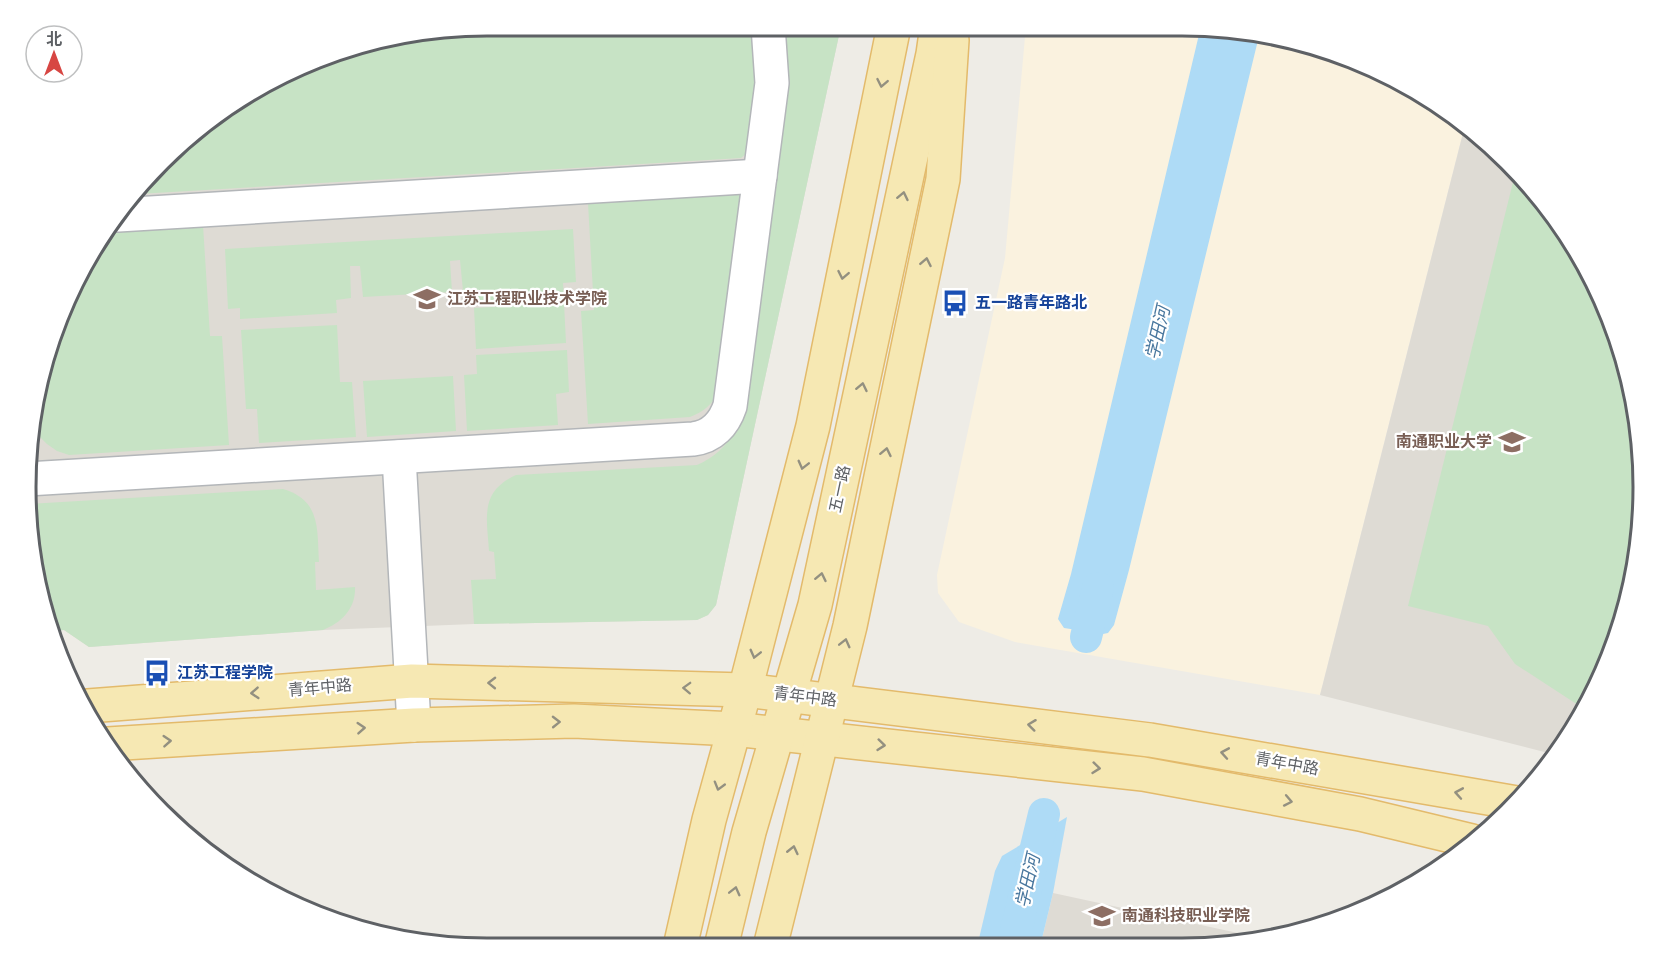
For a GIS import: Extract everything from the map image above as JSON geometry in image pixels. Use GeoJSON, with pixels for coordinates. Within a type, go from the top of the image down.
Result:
{"type":"FeatureCollection","features":[{"type":"Feature","properties":{"kind":"main road"},"geometry":{"type":"LineString","coordinates":[[682,938],[709,820],[813,426],[892,36]]}},
{"type":"Feature","properties":{"kind":"main road","name":"五一路"},"geometry":{"type":"LineString","coordinates":[[723,938],[749,832],[815,605],[931,66],[936,36]]}},
{"type":"Feature","properties":{"kind":"main road"},"geometry":{"type":"LineString","coordinates":[[772,938],[808,787],[823,738],[850,626],[943,179],[951,79],[952,36]]}},
{"type":"Feature","properties":{"kind":"main road","name":"青年中路"},"geometry":{"type":"LineString","coordinates":[[93,706],[412,681],[745,690],[1150,740],[1506,801]]}},
{"type":"Feature","properties":{"kind":"main road"},"geometry":{"type":"LineString","coordinates":[[116,744],[414,725],[574,721],[734,729],[1143,774],[1360,814],[1464,839]]}},
{"type":"Feature","properties":{"kind":"street"},"geometry":{"type":"LineString","coordinates":[[36,478],[700,438],[711,434],[721,425],[730,406],[772,83],[769,36]]}},
{"type":"Feature","properties":{"kind":"street"},"geometry":{"type":"LineString","coordinates":[[127,214],[760,176]]}},
{"type":"Feature","properties":{"kind":"street"},"geometry":{"type":"LineString","coordinates":[[399,457],[414,725]]}},
{"type":"Feature","properties":{"kind":"shaded area","name":"江苏工程职业技术学院"},"geometry":{"type":"Polygon","coordinates":[[[487,36],[839,36],[716,605],[708,615],[697,620],[474,624],[323,630],[89,647],[64,630],[60,631],[51,604],[37,516],[37,458],[51,370],[70,314],[112,236],[129,212],[168,168],[212,129],[261,96],[314,70],[370,51],[428,40],[487,36]]]}},
{"type":"Feature","properties":{"kind":"shaded area"},"geometry":{"type":"Polygon","coordinates":[[[1025,36],[1211,37],[1299,51],[1355,70],[1408,96],[1463,134],[1320,695],[1015,642],[959,622],[938,593],[937,575],[1005,258],[1025,36]]]}},
{"type":"Feature","properties":{"kind":"shaded area","name":"南通职业大学"},"geometry":{"type":"Polygon","coordinates":[[[1463,134],[1501,168],[1540,212],[1557,236],[1599,314],[1609,342],[1618,370],[1629,428],[1633,487],[1629,546],[1618,604],[1599,660],[1573,712],[1547,753],[1320,695],[1463,134]]]}},
{"type":"Feature","properties":{"kind":"shaded area","name":"南通科技职业学院"},"geometry":{"type":"Polygon","coordinates":[[[1053,893],[1242,934],[1182,938],[1042,938],[1053,893]]]}},
{"type":"Feature","properties":{"kind":"green space"},"geometry":{"type":"Polygon","coordinates":[[[758,36],[760,79],[747,153],[741,158],[145,194],[168,168],[212,129],[261,96],[314,70],[370,51],[458,37],[758,36]]]}},
{"type":"Feature","properties":{"kind":"green space"},"geometry":{"type":"Polygon","coordinates":[[[778,36],[839,36],[716,605],[708,615],[697,620],[474,624],[471,580],[496,579],[494,552],[489,551],[487,517],[491,498],[504,482],[516,475],[697,465],[719,451],[736,430],[778,36]]]}},
{"type":"Feature","properties":{"kind":"green space"},"geometry":{"type":"Polygon","coordinates":[[[1513,181],[1540,212],[1573,262],[1599,314],[1618,370],[1629,428],[1633,487],[1629,546],[1618,604],[1599,660],[1577,704],[1515,664],[1488,626],[1408,606],[1513,181]]]}},
{"type":"Feature","properties":{"kind":"green space"},"geometry":{"type":"Polygon","coordinates":[[[745,193],[718,394],[706,408],[690,417],[588,424],[581,311],[594,310],[588,203],[745,193]]]}},
{"type":"Feature","properties":{"kind":"green space"},"geometry":{"type":"Polygon","coordinates":[[[203,225],[210,336],[222,336],[229,445],[69,455],[57,451],[39,436],[51,370],[70,314],[96,262],[116,230],[203,225]]]}},
{"type":"Feature","properties":{"kind":"green space"},"geometry":{"type":"Polygon","coordinates":[[[573,229],[576,282],[563,283],[564,299],[473,304],[472,291],[463,291],[460,260],[450,261],[452,292],[363,297],[360,266],[350,266],[351,298],[336,300],[337,313],[240,319],[240,308],[228,309],[225,249],[573,229]]]}},
{"type":"Feature","properties":{"kind":"green space"},"geometry":{"type":"Polygon","coordinates":[[[564,303],[566,343],[476,349],[474,308],[564,303]]]}},
{"type":"Feature","properties":{"kind":"green space"},"geometry":{"type":"Polygon","coordinates":[[[337,325],[340,382],[352,382],[356,437],[259,443],[257,409],[246,409],[241,330],[337,325]]]}},
{"type":"Feature","properties":{"kind":"green space"},"geometry":{"type":"Polygon","coordinates":[[[567,350],[569,392],[556,394],[558,425],[467,431],[464,375],[477,374],[476,355],[567,350]]]}},
{"type":"Feature","properties":{"kind":"green space"},"geometry":{"type":"Polygon","coordinates":[[[453,376],[456,431],[367,437],[363,381],[453,376]]]}},
{"type":"Feature","properties":{"kind":"green space"},"geometry":{"type":"Polygon","coordinates":[[[283,489],[304,500],[311,508],[314,517],[317,527],[319,562],[315,562],[316,590],[355,587],[353,602],[341,619],[323,630],[89,647],[64,630],[60,631],[45,575],[37,503],[283,489]]]}},
{"type":"Feature","properties":{"kind":"water"},"geometry":{"type":"Polygon","coordinates":[[[1198,37],[1257,43],[1129,570],[1114,625],[1108,633],[1064,628],[1058,619],[1071,574],[1198,37]]]}},
{"type":"Feature","properties":{"kind":"water"},"geometry":{"type":"Polygon","coordinates":[[[1067,817],[1042,938],[979,938],[995,871],[1002,856],[1067,817]]]}},
{"type":"Feature","properties":{"kind":"waterway","name":"学田河"},"geometry":{"type":"LineString","coordinates":[[1086,637],[1098,588]]}},
{"type":"Feature","properties":{"kind":"waterway","name":"学田河"},"geometry":{"type":"LineString","coordinates":[[1014,938],[1044,814]]}},
{"type":"Feature","properties":{"kind":"place","name":"江苏工程职业技术学院"},"geometry":{"type":"Point","coordinates":[427,299]}},
{"type":"Feature","properties":{"kind":"place","name":"五一路青年路北"},"geometry":{"type":"Point","coordinates":[955,303]}},
{"type":"Feature","properties":{"kind":"place","name":"南通职业大学"},"geometry":{"type":"Point","coordinates":[1512,442]}},
{"type":"Feature","properties":{"kind":"place","name":"江苏工程学院"},"geometry":{"type":"Point","coordinates":[157,673]}},
{"type":"Feature","properties":{"kind":"place","name":"南通科技职业学院"},"geometry":{"type":"Point","coordinates":[1102,916]}}]}
